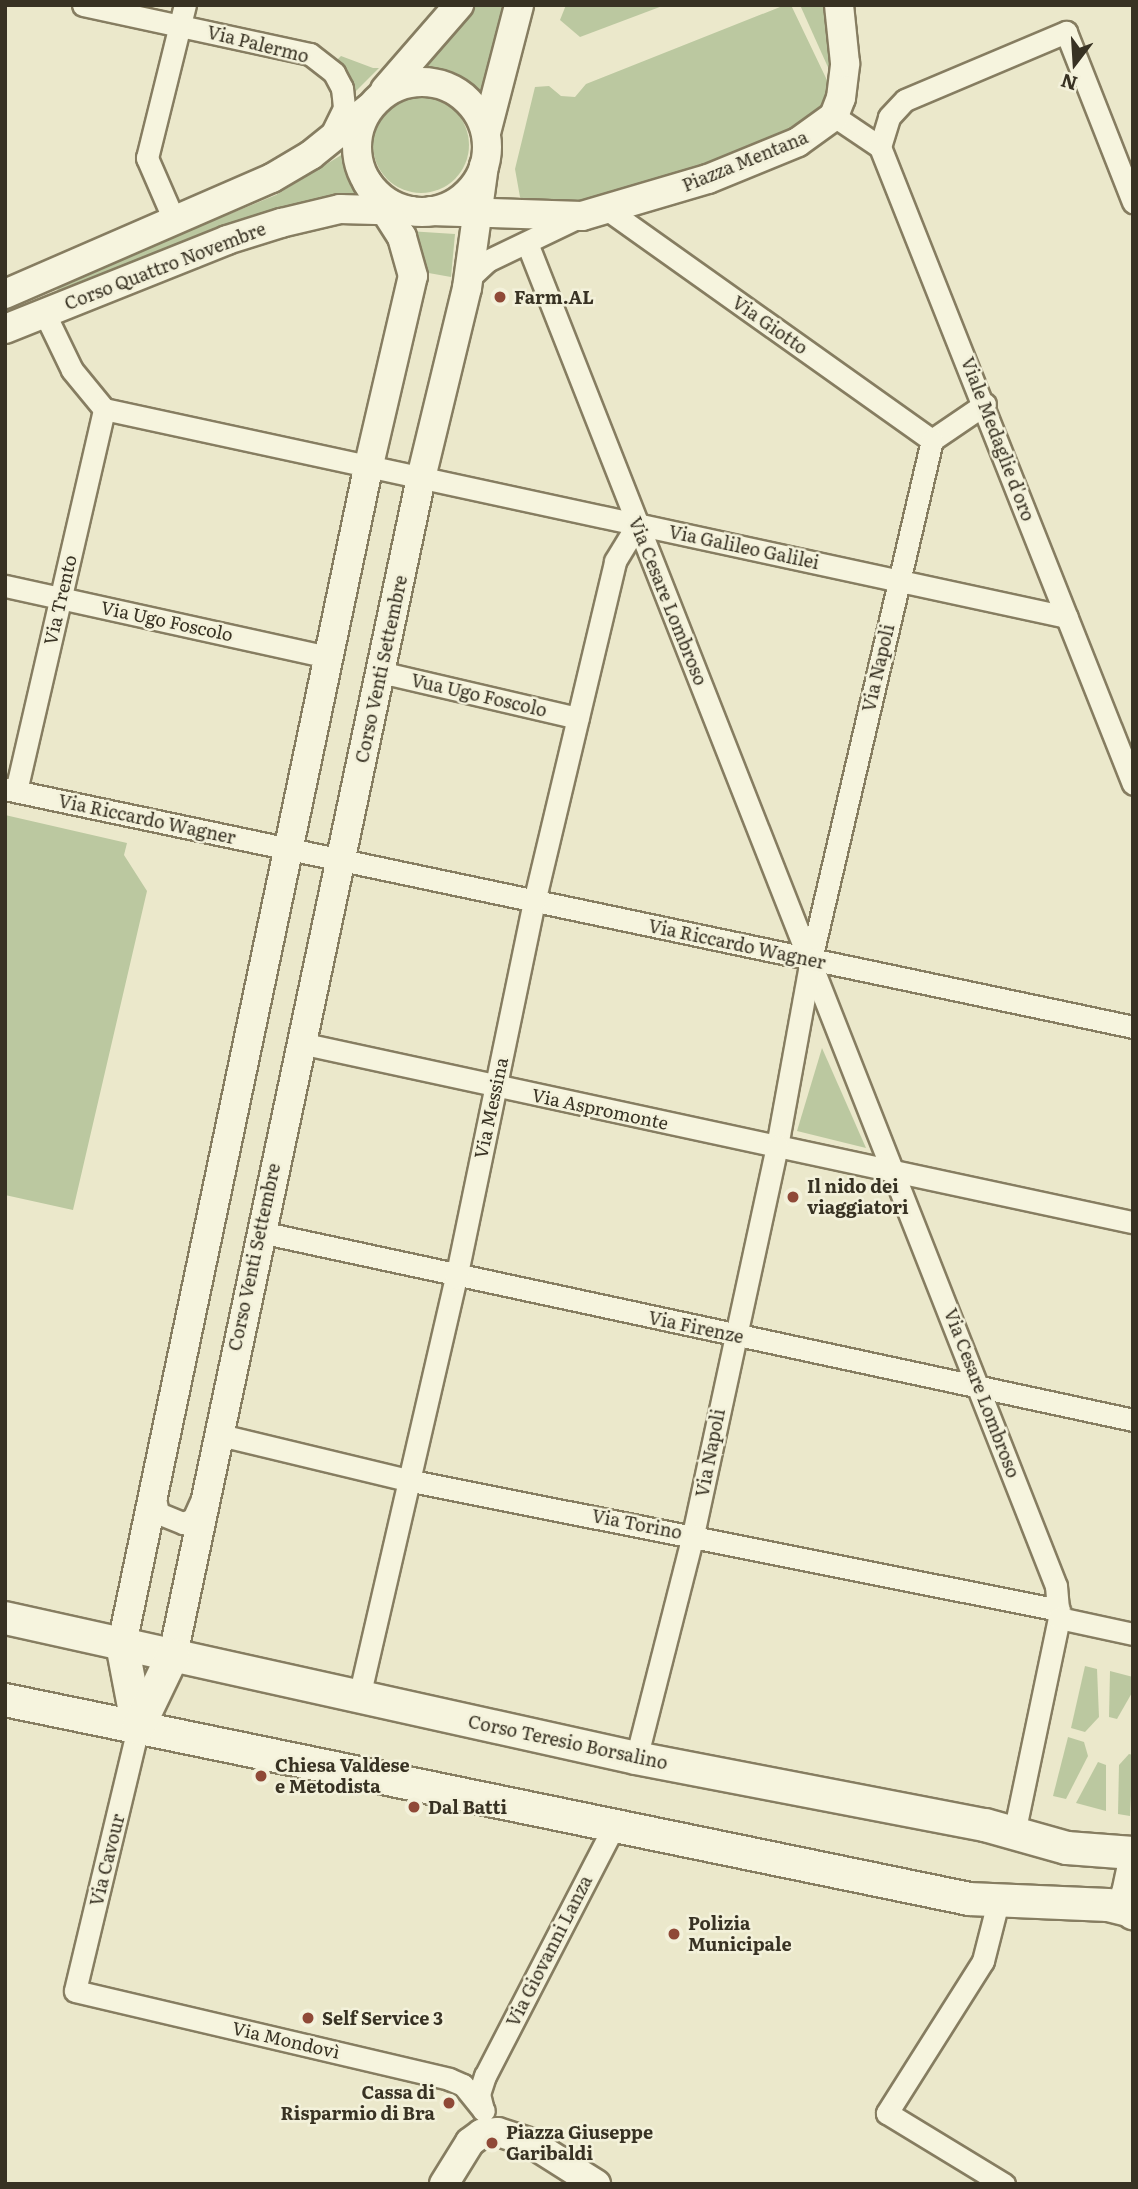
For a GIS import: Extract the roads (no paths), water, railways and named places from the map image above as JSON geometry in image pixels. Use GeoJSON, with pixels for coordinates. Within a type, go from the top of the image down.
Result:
{"type":"FeatureCollection","features":[{"type":"Feature","properties":{"kind":"main road","name":"Corso Teresio Borsalino"},"geometry":{"type":"LineString","coordinates":[[5,1618],[636,1758],[1014,1833],[1082,1850],[1133,1853]]}},
{"type":"Feature","properties":{"kind":"main road"},"geometry":{"type":"LineString","coordinates":[[122,1644],[138,1728]]}},
{"type":"Feature","properties":{"kind":"main road"},"geometry":{"type":"LineString","coordinates":[[138,1728],[173,1655]]}},
{"type":"Feature","properties":{"kind":"main road"},"geometry":{"type":"LineString","coordinates":[[5,1700],[998,1902],[1108,1905],[1132,1912],[1128,1885],[1133,1870]]}},
{"type":"Feature","properties":{"kind":"street","name":"Via Palermo"},"geometry":{"type":"LineString","coordinates":[[83,5],[183,15],[310,54],[334,73],[342,88],[344,108],[333,133],[311,155]]}},
{"type":"Feature","properties":{"kind":"street"},"geometry":{"type":"LineString","coordinates":[[409,211],[367,182],[356,148],[375,102],[459,5]]}},
{"type":"Feature","properties":{"kind":"street"},"geometry":{"type":"LineString","coordinates":[[409,211],[467,194],[484,166],[486,134],[519,5]]}},
{"type":"Feature","properties":{"kind":"street"},"geometry":{"type":"LineString","coordinates":[[839,5],[845,63],[843,92],[834,116],[880,147],[888,117],[905,100],[1066,32],[1133,202]]}},
{"type":"Feature","properties":{"kind":"street"},"geometry":{"type":"LineString","coordinates":[[174,220],[147,158],[183,15]]}},
{"type":"Feature","properties":{"kind":"street"},"geometry":{"type":"LineString","coordinates":[[375,102],[414,82],[444,85],[467,99],[486,134]]}},
{"type":"Feature","properties":{"kind":"street","name":"Corso Quattro Novembre"},"geometry":{"type":"LineString","coordinates":[[5,294],[174,220],[222,202],[311,155],[375,102]]}},
{"type":"Feature","properties":{"kind":"street","name":"Piazza Mentana"},"geometry":{"type":"LineString","coordinates":[[469,278],[484,263],[595,213],[782,149],[834,116]]}},
{"type":"Feature","properties":{"kind":"street","name":"Viale Medaglie d'oro"},"geometry":{"type":"LineString","coordinates":[[880,147],[985,404],[1133,784]]}},
{"type":"Feature","properties":{"kind":"street","name":"Corso Venti Settembre"},"geometry":{"type":"LineString","coordinates":[[173,1655],[216,1434],[342,859],[421,478],[469,278],[484,166]]}},
{"type":"Feature","properties":{"kind":"street","name":"Corso Quattro Novembre"},"geometry":{"type":"LineString","coordinates":[[5,329],[281,223],[340,209],[409,211]]}},
{"type":"Feature","properties":{"kind":"street"},"geometry":{"type":"LineString","coordinates":[[122,1644],[155,1498],[368,470],[413,276],[406,247],[409,211]]}},
{"type":"Feature","properties":{"kind":"street","name":"Piazza Mentana"},"geometry":{"type":"LineString","coordinates":[[409,211],[595,213]]}},
{"type":"Feature","properties":{"kind":"street","name":"Via Giotto"},"geometry":{"type":"LineString","coordinates":[[595,213],[932,440]]}},
{"type":"Feature","properties":{"kind":"street","name":"Via Cesare Lombroso"},"geometry":{"type":"LineString","coordinates":[[527,243],[981,1389],[1056,1586],[1059,1614]]}},
{"type":"Feature","properties":{"kind":"street"},"geometry":{"type":"LineString","coordinates":[[44,312],[72,370],[104,409],[368,470],[421,478]]}},
{"type":"Feature","properties":{"kind":"street"},"geometry":{"type":"LineString","coordinates":[[932,440],[985,404]]}},
{"type":"Feature","properties":{"kind":"street","name":"Via Trento"},"geometry":{"type":"LineString","coordinates":[[11,790],[61,598],[104,409]]}},
{"type":"Feature","properties":{"kind":"street","name":"Via Napoli"},"geometry":{"type":"LineString","coordinates":[[636,1758],[694,1535],[733,1335],[778,1146],[811,959],[932,440]]}},
{"type":"Feature","properties":{"kind":"street","name":"Via Galileo Galilei"},"geometry":{"type":"LineString","coordinates":[[421,478],[1067,617]]}},
{"type":"Feature","properties":{"kind":"street","name":"Via Messina"},"geometry":{"type":"LineString","coordinates":[[359,1697],[407,1480],[456,1278],[534,902],[615,561],[637,524]]}},
{"type":"Feature","properties":{"kind":"street","name":"Via Ugo Foscolo"},"geometry":{"type":"LineString","coordinates":[[5,586],[330,657]]}},
{"type":"Feature","properties":{"kind":"street","name":"Vua Ugo Foscolo"},"geometry":{"type":"LineString","coordinates":[[380,673],[578,718]]}},
{"type":"Feature","properties":{"kind":"street","name":"Via Riccardo Wagner"},"geometry":{"type":"LineString","coordinates":[[11,790],[289,849]]}},
{"type":"Feature","properties":{"kind":"street"},"geometry":{"type":"LineString","coordinates":[[289,849],[342,859]]}},
{"type":"Feature","properties":{"kind":"street","name":"Via Riccardo Wagner"},"geometry":{"type":"LineString","coordinates":[[342,859],[534,902],[1133,1027]]}},
{"type":"Feature","properties":{"kind":"street","name":"Via Aspromonte"},"geometry":{"type":"LineString","coordinates":[[300,1043],[895,1172]]}},
{"type":"Feature","properties":{"kind":"street"},"geometry":{"type":"LineString","coordinates":[[895,1172],[1133,1222]]}},
{"type":"Feature","properties":{"kind":"street","name":"Via Firenze"},"geometry":{"type":"LineString","coordinates":[[260,1232],[456,1278],[1133,1420]]}},
{"type":"Feature","properties":{"kind":"street","name":"Via Torino"},"geometry":{"type":"LineString","coordinates":[[216,1434],[407,1480],[694,1535],[1059,1614],[1133,1634]]}},
{"type":"Feature","properties":{"kind":"street"},"geometry":{"type":"LineString","coordinates":[[155,1498],[158,1513],[183,1523],[193,1519],[203,1497]]}},
{"type":"Feature","properties":{"kind":"street"},"geometry":{"type":"LineString","coordinates":[[1014,1833],[1059,1614]]}},
{"type":"Feature","properties":{"kind":"street","name":"Via Cavour"},"geometry":{"type":"LineString","coordinates":[[75,1991],[138,1728]]}},
{"type":"Feature","properties":{"kind":"street","name":"Via Giovanni Lanza"},"geometry":{"type":"LineString","coordinates":[[484,2111],[479,2094],[485,2076],[614,1826]]}},
{"type":"Feature","properties":{"kind":"street"},"geometry":{"type":"LineString","coordinates":[[998,1902],[983,1961],[887,2113],[1004,2184]]}},
{"type":"Feature","properties":{"kind":"street","name":"Via Mondovì"},"geometry":{"type":"LineString","coordinates":[[75,1991],[449,2079],[463,2085],[484,2111]]}},
{"type":"Feature","properties":{"kind":"street"},"geometry":{"type":"LineString","coordinates":[[484,2111],[596,2184]]}},
{"type":"Feature","properties":{"kind":"street"},"geometry":{"type":"LineString","coordinates":[[444,2184],[465,2148],[481,2134],[510,2134],[539,2148]]}},
{"type":"Feature","properties":{"kind":"place","name":"Farm.AL"},"geometry":{"type":"Point","coordinates":[500,297]}},
{"type":"Feature","properties":{"kind":"place","name":"Il nido dei viaggiatori"},"geometry":{"type":"Point","coordinates":[793,1197]}},
{"type":"Feature","properties":{"kind":"place","name":"Chiesa Valdese e Metodista"},"geometry":{"type":"Point","coordinates":[261,1776]}},
{"type":"Feature","properties":{"kind":"place","name":"Dal Batti"},"geometry":{"type":"Point","coordinates":[414,1807]}},
{"type":"Feature","properties":{"kind":"place","name":"Polizia Municipale"},"geometry":{"type":"Point","coordinates":[674,1934]}},
{"type":"Feature","properties":{"kind":"place","name":"Self Service 3"},"geometry":{"type":"Point","coordinates":[308,2018]}},
{"type":"Feature","properties":{"kind":"place","name":"Cassa di Risparmio di Bra"},"geometry":{"type":"Point","coordinates":[449,2103]}},
{"type":"Feature","properties":{"kind":"place","name":"Piazza Giuseppe Garibaldi"},"geometry":{"type":"Point","coordinates":[492,2143]}}]}
